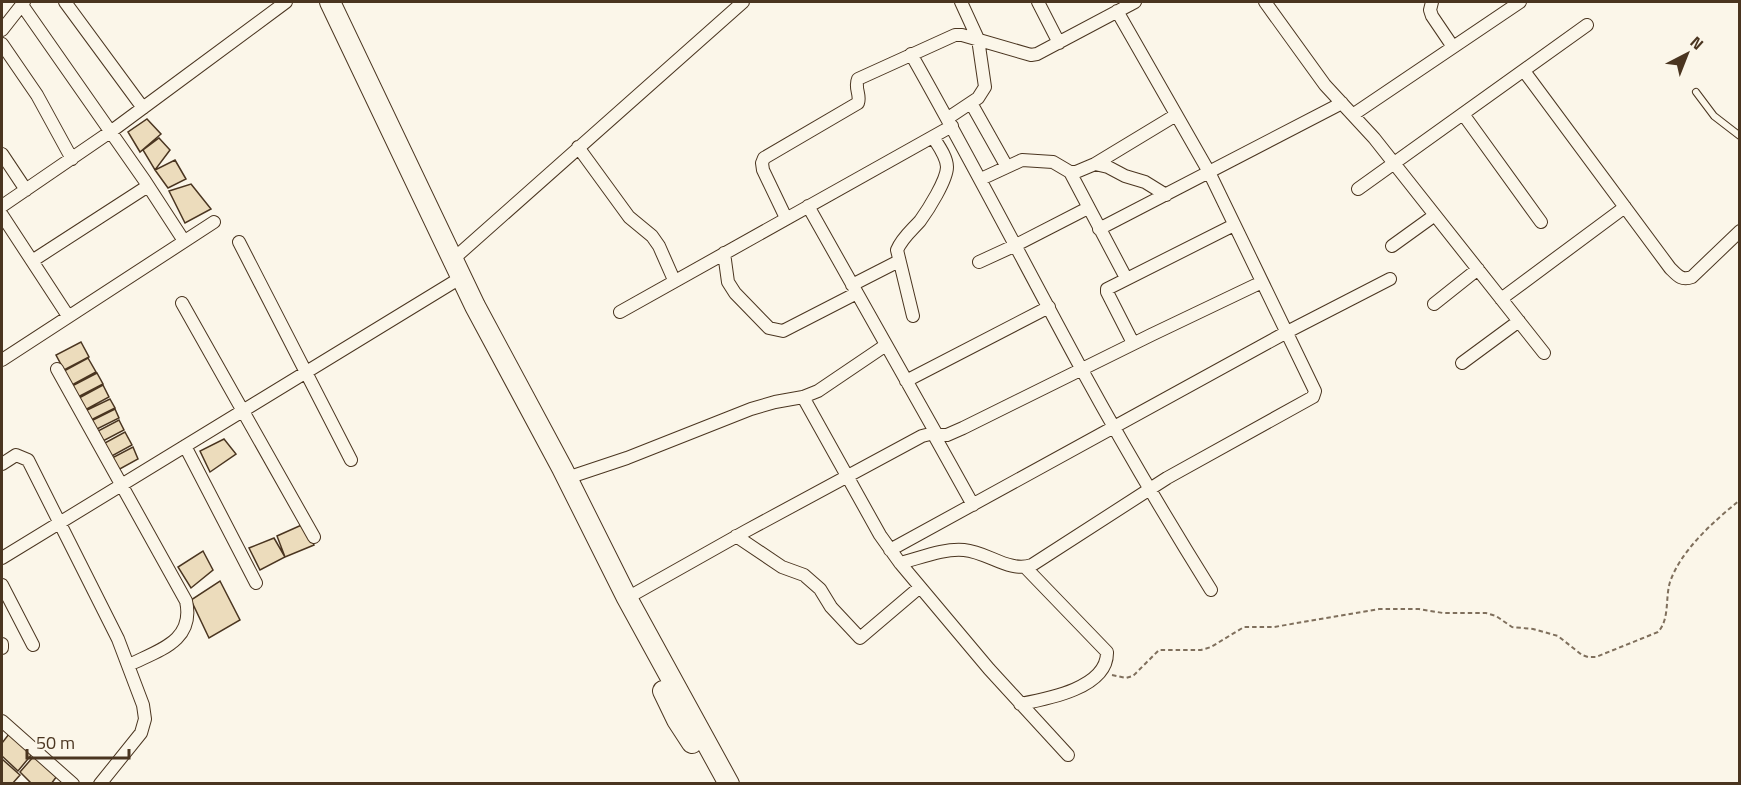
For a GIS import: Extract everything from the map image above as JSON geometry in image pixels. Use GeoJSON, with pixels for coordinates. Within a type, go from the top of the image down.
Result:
{"type":"FeatureCollection","features":[{"type":"Feature","properties":{"kind":"main road"},"geometry":{"type":"LineString","coordinates":[[323,2],[677,720],[718,783]]}},
{"type":"Feature","properties":{"kind":"main road"},"geometry":{"type":"LineString","coordinates":[[330,2],[453,268],[567,478],[627,598],[729,783]]}},
{"type":"Feature","properties":{"kind":"street"},"geometry":{"type":"LineString","coordinates":[[64,2],[143,108]]}},
{"type":"Feature","properties":{"kind":"street"},"geometry":{"type":"LineString","coordinates":[[2,206],[110,132],[286,2]]}},
{"type":"Feature","properties":{"kind":"street"},"geometry":{"type":"LineString","coordinates":[[2,558],[306,373],[453,268],[578,147],[743,2]]}},
{"type":"Feature","properties":{"kind":"street"},"geometry":{"type":"LineString","coordinates":[[621,312],[674,280],[933,137],[982,93],[985,87],[978,39],[961,2]]}},
{"type":"Feature","properties":{"kind":"street"},"geometry":{"type":"LineString","coordinates":[[1038,2],[1059,43]]}},
{"type":"Feature","properties":{"kind":"street"},"geometry":{"type":"LineString","coordinates":[[786,218],[763,170],[764,158],[858,103],[860,100],[856,84],[858,79],[955,34],[1030,55],[1037,54],[1135,2]]}},
{"type":"Feature","properties":{"kind":"street"},"geometry":{"type":"LineString","coordinates":[[1265,2],[1325,85],[1354,114],[1544,352]]}},
{"type":"Feature","properties":{"kind":"street"},"geometry":{"type":"LineString","coordinates":[[1432,2],[1430,10],[1432,16],[1453,47]]}},
{"type":"Feature","properties":{"kind":"street"},"geometry":{"type":"LineString","coordinates":[[1354,114],[1520,2]]}},
{"type":"Feature","properties":{"kind":"street"},"geometry":{"type":"LineString","coordinates":[[2,30],[23,3],[184,241]]}},
{"type":"Feature","properties":{"kind":"street"},"geometry":{"type":"LineString","coordinates":[[900,563],[945,551],[963,550],[985,554],[1015,568],[1025,567],[1149,489],[1313,397],[1315,391],[1209,172],[1117,11]]}},
{"type":"Feature","properties":{"kind":"street"},"geometry":{"type":"LineString","coordinates":[[1358,189],[1587,25]]}},
{"type":"Feature","properties":{"kind":"street"},"geometry":{"type":"LineString","coordinates":[[2,44],[37,95],[72,159]]}},
{"type":"Feature","properties":{"kind":"street"},"geometry":{"type":"LineString","coordinates":[[911,54],[981,179],[1114,428],[1211,590]]}},
{"type":"Feature","properties":{"kind":"street"},"geometry":{"type":"LineString","coordinates":[[1524,71],[1679,277],[1686,279],[1692,277],[1740,231]]}},
{"type":"Feature","properties":{"kind":"street"},"geometry":{"type":"LineString","coordinates":[[971,103],[1007,167]]}},
{"type":"Feature","properties":{"kind":"street"},"geometry":{"type":"LineString","coordinates":[[1099,229],[1342,103]]}},
{"type":"Feature","properties":{"kind":"street"},"geometry":{"type":"LineString","coordinates":[[1462,114],[1540,222]]}},
{"type":"Feature","properties":{"kind":"street"},"geometry":{"type":"LineString","coordinates":[[1070,172],[1095,164],[1176,116]]}},
{"type":"Feature","properties":{"kind":"street"},"geometry":{"type":"LineString","coordinates":[[913,316],[897,250],[901,240],[925,212],[942,182],[947,167],[945,157],[933,137]]}},
{"type":"Feature","properties":{"kind":"street"},"geometry":{"type":"LineString","coordinates":[[578,147],[629,217],[652,236],[660,246],[674,280]]}},
{"type":"Feature","properties":{"kind":"street"},"geometry":{"type":"LineString","coordinates":[[2,154],[26,190]]}},
{"type":"Feature","properties":{"kind":"street"},"geometry":{"type":"LineString","coordinates":[[981,179],[1022,160],[1053,162],[1070,172],[1126,278]]}},
{"type":"Feature","properties":{"kind":"street"},"geometry":{"type":"LineString","coordinates":[[1095,164],[1145,182],[1166,195]]}},
{"type":"Feature","properties":{"kind":"street"},"geometry":{"type":"LineString","coordinates":[[32,261],[148,186]]}},
{"type":"Feature","properties":{"kind":"street"},"geometry":{"type":"LineString","coordinates":[[808,206],[973,505]]}},
{"type":"Feature","properties":{"kind":"street"},"geometry":{"type":"LineString","coordinates":[[1501,299],[1625,207]]}},
{"type":"Feature","properties":{"kind":"street"},"geometry":{"type":"LineString","coordinates":[[979,262],[1088,208]]}},
{"type":"Feature","properties":{"kind":"street"},"geometry":{"type":"LineString","coordinates":[[2,215],[68,316]]}},
{"type":"Feature","properties":{"kind":"street"},"geometry":{"type":"LineString","coordinates":[[1392,246],[1435,216]]}},
{"type":"Feature","properties":{"kind":"street"},"geometry":{"type":"LineString","coordinates":[[2,360],[214,222]]}},
{"type":"Feature","properties":{"kind":"street"},"geometry":{"type":"LineString","coordinates":[[1133,343],[1107,292],[1110,286],[1234,225]]}},
{"type":"Feature","properties":{"kind":"street"},"geometry":{"type":"LineString","coordinates":[[239,242],[351,460]]}},
{"type":"Feature","properties":{"kind":"street"},"geometry":{"type":"LineString","coordinates":[[724,253],[729,282],[735,293],[769,328],[776,331],[783,331],[899,261]]}},
{"type":"Feature","properties":{"kind":"street"},"geometry":{"type":"LineString","coordinates":[[1434,304],[1478,269]]}},
{"type":"Feature","properties":{"kind":"street"},"geometry":{"type":"LineString","coordinates":[[890,550],[1287,332],[1390,279]]}},
{"type":"Feature","properties":{"kind":"street"},"geometry":{"type":"LineString","coordinates":[[627,598],[736,536],[922,436],[947,435],[963,428],[1262,282]]}},
{"type":"Feature","properties":{"kind":"street"},"geometry":{"type":"LineString","coordinates":[[182,303],[314,537]]}},
{"type":"Feature","properties":{"kind":"street"},"geometry":{"type":"LineString","coordinates":[[906,381],[1049,307]]}},
{"type":"Feature","properties":{"kind":"street"},"geometry":{"type":"LineString","coordinates":[[1462,363],[1519,321]]}},
{"type":"Feature","properties":{"kind":"street"},"geometry":{"type":"LineString","coordinates":[[567,478],[627,458],[751,409],[803,397],[818,391],[886,345]]}},
{"type":"Feature","properties":{"kind":"street"},"geometry":{"type":"LineString","coordinates":[[57,369],[186,601],[188,621],[183,633],[129,665]]}},
{"type":"Feature","properties":{"kind":"street"},"geometry":{"type":"LineString","coordinates":[[803,397],[890,550],[1020,704],[1068,755]]}},
{"type":"Feature","properties":{"kind":"street"},"geometry":{"type":"LineString","coordinates":[[185,446],[256,583]]}},
{"type":"Feature","properties":{"kind":"street"},"geometry":{"type":"LineString","coordinates":[[2,464],[16,455],[28,460],[129,665],[143,705],[145,718],[141,733],[100,783]]}},
{"type":"Feature","properties":{"kind":"street"},"geometry":{"type":"LineString","coordinates":[[736,536],[782,567],[804,575],[820,589],[831,607],[860,638],[920,587]]}},
{"type":"Feature","properties":{"kind":"street"},"geometry":{"type":"LineString","coordinates":[[1020,704],[1071,692],[1099,673],[1107,662],[1107,652],[1025,567]]}},
{"type":"Feature","properties":{"kind":"street"},"geometry":{"type":"LineString","coordinates":[[2,585],[33,645]]}},
{"type":"Feature","properties":{"kind":"street"},"geometry":{"type":"LineString","coordinates":[[2,721],[73,783]]}},
{"type":"Feature","properties":{"kind":"lane"},"geometry":{"type":"LineString","coordinates":[[1696,92],[1714,116],[1740,136]]}},
{"type":"Feature","properties":{"kind":"path"},"geometry":{"type":"LineString","coordinates":[[1099,673],[1126,678],[1133,676],[1160,650],[1201,650],[1211,647],[1244,627],[1274,627],[1379,609],[1486,613],[1496,616],[1512,627],[1533,629],[1558,636],[1582,655],[1596,657],[1658,632],[1664,626],[1670,584],[1677,568],[1692,547],[1740,500]]}},
{"type":"Feature","properties":{"kind":"building"},"geometry":{"type":"Polygon","coordinates":[[[147,119],[161,134],[140,152],[128,132],[147,119]]]}},
{"type":"Feature","properties":{"kind":"building"},"geometry":{"type":"Polygon","coordinates":[[[159,138],[170,150],[155,170],[143,150],[159,138]]]}},
{"type":"Feature","properties":{"kind":"building"},"geometry":{"type":"Polygon","coordinates":[[[175,160],[186,179],[168,188],[155,170],[175,160]]]}},
{"type":"Feature","properties":{"kind":"building"},"geometry":{"type":"Polygon","coordinates":[[[191,184],[211,209],[185,223],[169,191],[191,184]]]}},
{"type":"Feature","properties":{"kind":"building"},"geometry":{"type":"Polygon","coordinates":[[[81,342],[89,357],[64,370],[56,355],[81,342]]]}},
{"type":"Feature","properties":{"kind":"building"},"geometry":{"type":"Polygon","coordinates":[[[88,358],[96,372],[72,385],[64,371],[88,358]]]}},
{"type":"Feature","properties":{"kind":"building"},"geometry":{"type":"Polygon","coordinates":[[[97,373],[103,384],[78,397],[72,386],[97,373]]]}},
{"type":"Feature","properties":{"kind":"building"},"geometry":{"type":"Polygon","coordinates":[[[103,385],[109,397],[85,410],[79,398],[103,385]]]}},
{"type":"Feature","properties":{"kind":"building"},"geometry":{"type":"Polygon","coordinates":[[[110,399],[115,408],[91,420],[85,411],[110,399]]]}},
{"type":"Feature","properties":{"kind":"building"},"geometry":{"type":"Polygon","coordinates":[[[115,409],[119,418],[95,430],[91,421],[115,409]]]}},
{"type":"Feature","properties":{"kind":"building"},"geometry":{"type":"Polygon","coordinates":[[[119,420],[124,430],[103,441],[98,431],[119,420]]]}},
{"type":"Feature","properties":{"kind":"building"},"geometry":{"type":"Polygon","coordinates":[[[125,432],[132,445],[110,457],[103,444],[125,432]]]}},
{"type":"Feature","properties":{"kind":"building"},"geometry":{"type":"Polygon","coordinates":[[[224,439],[236,454],[210,472],[200,451],[224,439]]]}},
{"type":"Feature","properties":{"kind":"building"},"geometry":{"type":"Polygon","coordinates":[[[133,447],[138,459],[118,470],[112,458],[133,447]]]}},
{"type":"Feature","properties":{"kind":"building"},"geometry":{"type":"Polygon","coordinates":[[[306,523],[314,545],[285,557],[277,536],[306,523]]]}},
{"type":"Feature","properties":{"kind":"building"},"geometry":{"type":"Polygon","coordinates":[[[274,538],[285,557],[260,570],[249,548],[274,538]]]}},
{"type":"Feature","properties":{"kind":"building"},"geometry":{"type":"Polygon","coordinates":[[[203,551],[213,570],[191,588],[178,567],[203,551]]]}},
{"type":"Feature","properties":{"kind":"building"},"geometry":{"type":"Polygon","coordinates":[[[220,581],[240,620],[209,638],[191,600],[220,581]]]}},
{"type":"Feature","properties":{"kind":"building"},"geometry":{"type":"Polygon","coordinates":[[[9,734],[32,754],[18,771],[2,756],[2,743],[9,734]]]}},
{"type":"Feature","properties":{"kind":"building"},"geometry":{"type":"Polygon","coordinates":[[[34,756],[57,776],[51,784],[32,784],[20,772],[34,756]]]}},
{"type":"Feature","properties":{"kind":"building"},"geometry":{"type":"Polygon","coordinates":[[[2,759],[20,775],[12,784],[2,784],[2,759]]]}}]}
